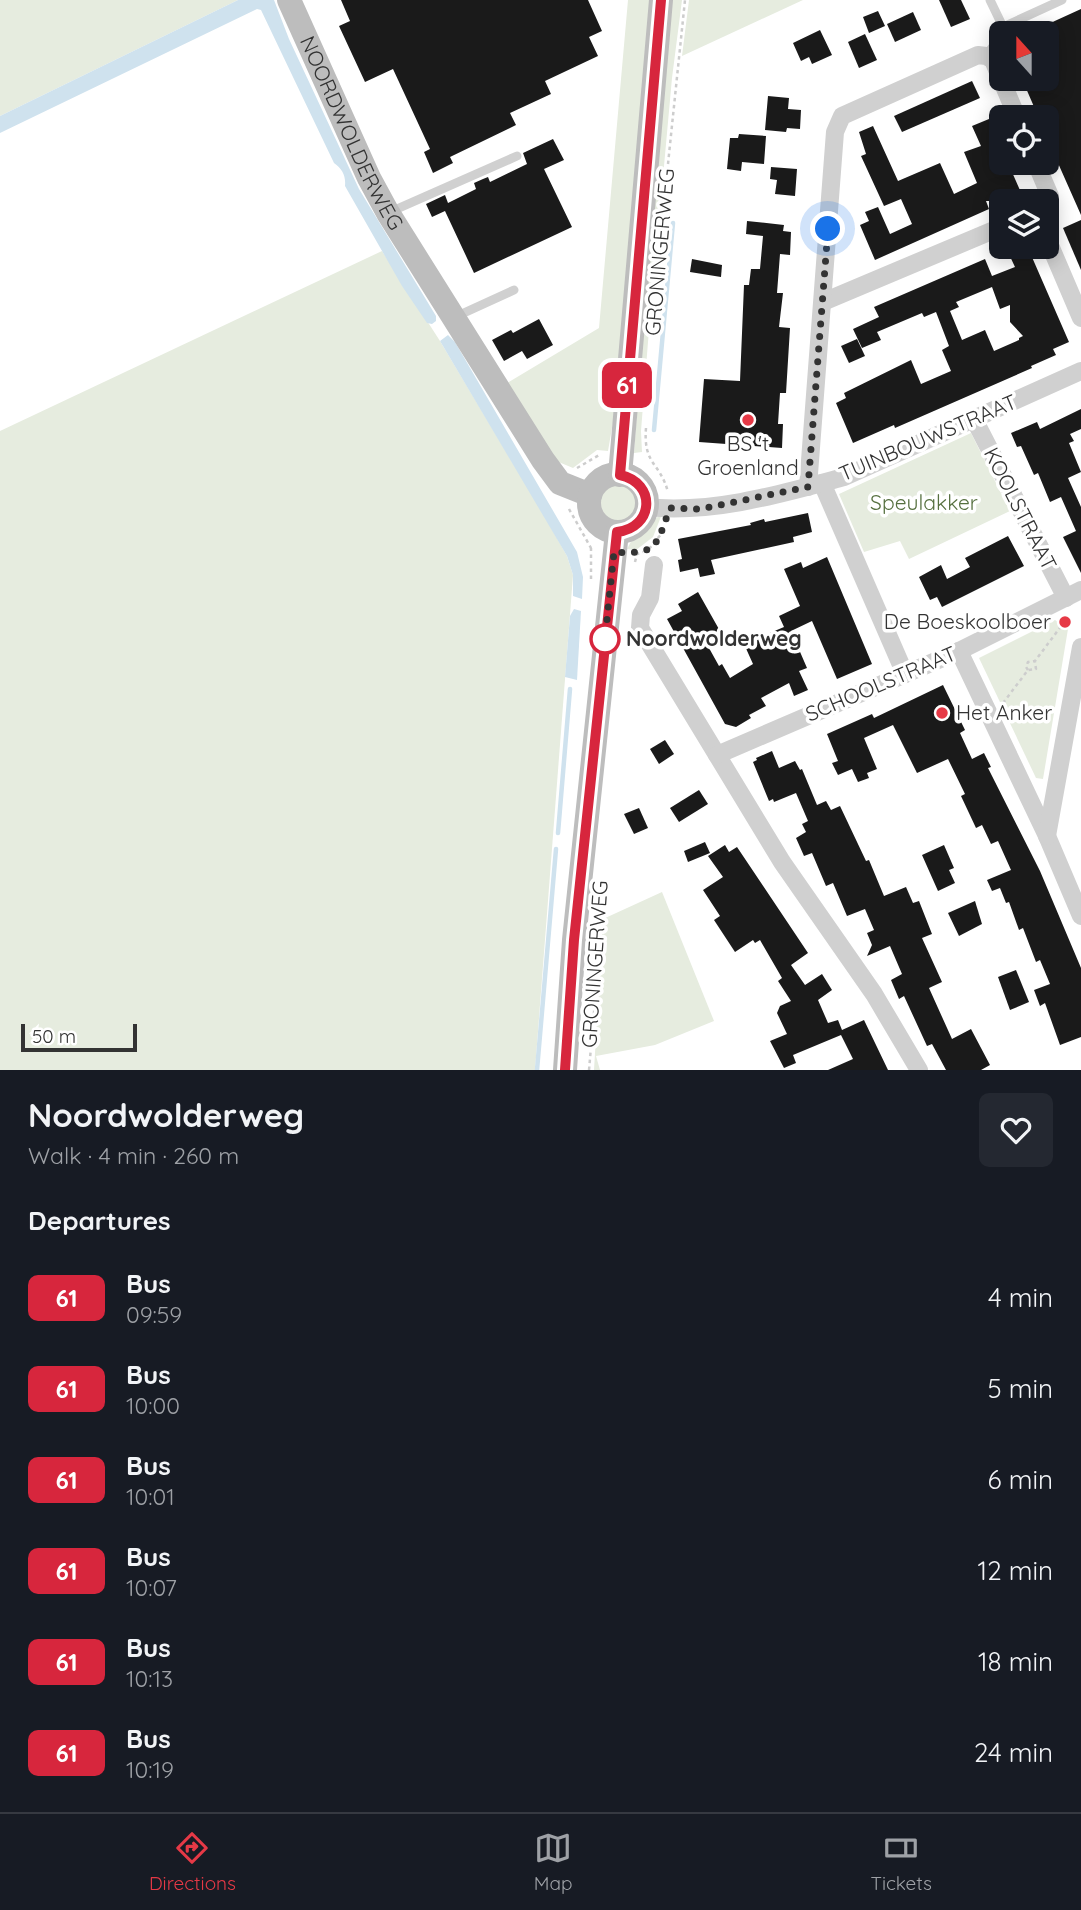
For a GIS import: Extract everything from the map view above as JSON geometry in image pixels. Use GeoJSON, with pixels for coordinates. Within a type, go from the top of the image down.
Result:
{"type":"FeatureCollection","features":[{"type":"Feature","properties":{"kind":"main road","name":"NOORDWOLDERWEG"},"geometry":{"type":"LineString","coordinates":[[289,0],[369,178],[388,213],[543,460],[560,482],[580,491]]}},
{"type":"Feature","properties":{"kind":"main road","name":"GRONINGERWEG"},"geometry":{"type":"LineString","coordinates":[[620,475],[661,0]]}},
{"type":"Feature","properties":{"kind":"main road"},"geometry":{"type":"LineString","coordinates":[[620,475],[635,480],[658,508],[644,515],[623,546],[598,524],[580,491],[620,475]]}},
{"type":"Feature","properties":{"kind":"main road","name":"GRONINGERWEG"},"geometry":{"type":"LineString","coordinates":[[565,1070],[574,940],[623,546]]}},
{"type":"Feature","properties":{"kind":"street"},"geometry":{"type":"LineString","coordinates":[[905,674],[815,485],[823,302],[835,132],[842,116],[971,58],[986,56],[993,60],[1012,105]]}},
{"type":"Feature","properties":{"kind":"street"},"geometry":{"type":"LineString","coordinates":[[823,302],[989,232]]}},
{"type":"Feature","properties":{"kind":"street"},"geometry":{"type":"LineString","coordinates":[[1056,259],[1081,318]]}},
{"type":"Feature","properties":{"kind":"street","name":"TUINBOUWSTRAAT"},"geometry":{"type":"LineString","coordinates":[[658,508],[700,509],[844,477],[1081,372]]}},
{"type":"Feature","properties":{"kind":"street","name":"KOOLSTRAAT"},"geometry":{"type":"LineString","coordinates":[[974,419],[1067,598]]}},
{"type":"Feature","properties":{"kind":"street"},"geometry":{"type":"LineString","coordinates":[[654,565],[650,598],[641,615],[640,628],[782,862],[874,994],[919,1070]]}},
{"type":"Feature","properties":{"kind":"street","name":"SCHOOLSTRAAT"},"geometry":{"type":"LineString","coordinates":[[717,755],[960,651],[1067,598]]}},
{"type":"Feature","properties":{"kind":"street"},"geometry":{"type":"LineString","coordinates":[[1047,836],[1081,647]]}},
{"type":"Feature","properties":{"kind":"street"},"geometry":{"type":"LineString","coordinates":[[960,651],[1047,836],[1072,872],[1081,916]]}},
{"type":"Feature","properties":{"kind":"lane"},"geometry":{"type":"LineString","coordinates":[[990,0],[998,21]]}},
{"type":"Feature","properties":{"kind":"lane"},"geometry":{"type":"LineString","coordinates":[[1023,21],[1062,0]]}},
{"type":"Feature","properties":{"kind":"lane"},"geometry":{"type":"LineString","coordinates":[[986,56],[989,52]]}},
{"type":"Feature","properties":{"kind":"lane"},"geometry":{"type":"LineString","coordinates":[[388,213],[517,156]]}},
{"type":"Feature","properties":{"kind":"lane"},"geometry":{"type":"LineString","coordinates":[[454,318],[514,290]]}},
{"type":"Feature","properties":{"kind":"path","name":"GRONINGERWEG"},"geometry":{"type":"LineString","coordinates":[[668,172],[685,0]]}},
{"type":"Feature","properties":{"kind":"path"},"geometry":{"type":"LineString","coordinates":[[580,491],[565,502],[591,548],[653,546],[662,533],[658,508],[664,478],[646,455],[646,428]]}},
{"type":"Feature","properties":{"kind":"path"},"geometry":{"type":"LineString","coordinates":[[623,546],[632,571]]}},
{"type":"Feature","properties":{"kind":"path"},"geometry":{"type":"LineString","coordinates":[[989,713],[1001,705],[1028,670],[1036,669],[1035,661],[1062,625],[1067,598]]}},
{"type":"Feature","properties":{"kind":"path"},"geometry":{"type":"LineString","coordinates":[[1028,670],[1028,662],[1035,661]]}},
{"type":"Feature","properties":{"kind":"path","name":"GRONINGERWEG"},"geometry":{"type":"LineString","coordinates":[[589,1070],[598,966],[596,929]]}},
{"type":"Feature","properties":{"kind":"green space"},"geometry":{"type":"Polygon","coordinates":[[[0,0],[238,0],[0,116],[0,0]]]}},
{"type":"Feature","properties":{"kind":"green space"},"geometry":{"type":"Polygon","coordinates":[[[628,0],[653,0],[613,422],[608,451],[597,450],[573,468],[549,458],[504,385],[599,328],[628,0]]]}},
{"type":"Feature","properties":{"kind":"green space"},"geometry":{"type":"Polygon","coordinates":[[[668,0],[682,0],[672,78],[648,342],[641,431],[642,452],[634,453],[668,0]]]}},
{"type":"Feature","properties":{"kind":"green space"},"geometry":{"type":"Polygon","coordinates":[[[689,0],[803,0],[682,56],[689,0]]]}},
{"type":"Feature","properties":{"kind":"green space"},"geometry":{"type":"Polygon","coordinates":[[[382,251],[440,341],[541,510],[567,556],[573,575],[535,1070],[0,1070],[0,431],[382,251]]]}},
{"type":"Feature","properties":{"kind":"green space","name":"Speulakker"},"geometry":{"type":"Polygon","coordinates":[[[971,433],[1010,511],[909,559],[900,541],[864,552],[839,494],[971,433]]]}},
{"type":"Feature","properties":{"kind":"green space"},"geometry":{"type":"Polygon","coordinates":[[[617,483],[631,488],[636,502],[631,516],[617,521],[603,516],[598,502],[603,488],[617,483]]]}},
{"type":"Feature","properties":{"kind":"green space"},"geometry":{"type":"Polygon","coordinates":[[[662,514],[653,537],[636,550],[627,549],[636,532],[662,514]]]}},
{"type":"Feature","properties":{"kind":"green space"},"geometry":{"type":"Polygon","coordinates":[[[1055,620],[1068,629],[1043,779],[1036,778],[979,658],[1055,620]]]}},
{"type":"Feature","properties":{"kind":"green space"},"geometry":{"type":"Polygon","coordinates":[[[662,892],[714,1021],[655,1045],[596,1056],[600,1070],[594,1070],[603,919],[662,892]]]}},
{"type":"Feature","properties":{"kind":"water"},"geometry":{"type":"Polygon","coordinates":[[[238,0],[274,0],[289,39],[359,189],[436,316],[436,321],[432,324],[427,323],[402,286],[345,186],[343,173],[334,163],[261,10],[257,9],[0,133],[0,116],[238,0]]]}},
{"type":"Feature","properties":{"kind":"water"},"geometry":{"type":"Polygon","coordinates":[[[448,335],[455,342],[577,552],[583,577],[582,599],[573,596],[573,575],[567,556],[440,341],[448,335]]]}},
{"type":"Feature","properties":{"kind":"water"},"geometry":{"type":"Polygon","coordinates":[[[574,609],[581,611],[577,680],[565,677],[570,616],[574,609]]]}},
{"type":"Feature","properties":{"kind":"building"},"geometry":{"type":"Polygon","coordinates":[[[341,0],[588,0],[602,31],[589,37],[598,56],[545,81],[551,94],[510,113],[516,125],[450,157],[453,163],[433,173],[424,152],[430,149],[393,69],[365,82],[339,26],[350,21],[341,0]]]}},
{"type":"Feature","properties":{"kind":"building"},"geometry":{"type":"Polygon","coordinates":[[[939,0],[961,0],[970,19],[951,27],[939,0]]]}},
{"type":"Feature","properties":{"kind":"building"},"geometry":{"type":"Polygon","coordinates":[[[1081,9],[1081,215],[1059,165],[1059,105],[1033,105],[1027,91],[1059,91],[1059,21],[1055,21],[1081,9]]]}},
{"type":"Feature","properties":{"kind":"building"},"geometry":{"type":"Polygon","coordinates":[[[878,11],[885,26],[869,33],[863,17],[878,11]]]}},
{"type":"Feature","properties":{"kind":"building"},"geometry":{"type":"Polygon","coordinates":[[[913,12],[921,30],[895,42],[887,24],[913,12]]]}},
{"type":"Feature","properties":{"kind":"building"},"geometry":{"type":"Polygon","coordinates":[[[820,30],[832,55],[812,64],[809,57],[801,61],[793,43],[820,30]]]}},
{"type":"Feature","properties":{"kind":"building"},"geometry":{"type":"Polygon","coordinates":[[[865,34],[877,60],[859,68],[848,42],[865,34]]]}},
{"type":"Feature","properties":{"kind":"building"},"geometry":{"type":"Polygon","coordinates":[[[972,81],[980,98],[902,132],[894,116],[972,81]]]}},
{"type":"Feature","properties":{"kind":"building"},"geometry":{"type":"Polygon","coordinates":[[[768,96],[789,98],[788,109],[801,110],[800,129],[787,128],[786,132],[765,130],[768,96]]]}},
{"type":"Feature","properties":{"kind":"building"},"geometry":{"type":"Polygon","coordinates":[[[989,119],[989,175],[1013,175],[1019,189],[989,189],[989,201],[986,201],[989,209],[875,260],[860,225],[869,221],[865,212],[878,207],[890,234],[912,224],[901,199],[884,206],[861,156],[866,154],[859,132],[873,126],[898,181],[940,163],[954,194],[977,183],[964,152],[981,146],[972,126],[989,119]]]}},
{"type":"Feature","properties":{"kind":"building"},"geometry":{"type":"Polygon","coordinates":[[[739,134],[766,136],[764,164],[742,162],[741,171],[727,169],[730,138],[738,138],[739,134]]]}},
{"type":"Feature","properties":{"kind":"building"},"geometry":{"type":"Polygon","coordinates":[[[553,139],[564,160],[544,169],[572,227],[474,273],[445,211],[432,217],[426,204],[445,195],[448,203],[476,189],[474,183],[488,177],[490,182],[527,164],[523,153],[553,139]]]}},
{"type":"Feature","properties":{"kind":"building"},"geometry":{"type":"Polygon","coordinates":[[[771,167],[797,169],[795,196],[775,194],[777,180],[770,179],[771,167]]]}},
{"type":"Feature","properties":{"kind":"building"},"geometry":{"type":"Polygon","coordinates":[[[1081,220],[1081,270],[1063,228],[1081,220]]]}},
{"type":"Feature","properties":{"kind":"building"},"geometry":{"type":"Polygon","coordinates":[[[747,221],[784,225],[783,231],[791,232],[790,255],[780,254],[777,293],[783,293],[779,327],[790,328],[786,393],[780,393],[778,424],[783,424],[782,448],[699,442],[704,379],[740,381],[744,285],[749,285],[751,269],[760,269],[763,236],[746,234],[747,221]]]}},
{"type":"Feature","properties":{"kind":"building"},"geometry":{"type":"Polygon","coordinates":[[[692,259],[722,265],[721,277],[690,272],[692,259]]]}},
{"type":"Feature","properties":{"kind":"building"},"geometry":{"type":"Polygon","coordinates":[[[985,259],[992,276],[1015,267],[1011,259],[1033,259],[1069,342],[1053,349],[1056,355],[1031,366],[1032,368],[895,428],[894,425],[853,443],[836,403],[846,398],[844,393],[911,360],[921,384],[951,371],[942,350],[949,346],[936,312],[924,317],[922,313],[877,332],[881,340],[862,348],[853,329],[879,317],[874,307],[985,259]],[[992,287],[956,302],[959,307],[950,311],[962,340],[985,330],[994,351],[1023,336],[1010,322],[1010,305],[1000,309],[992,287]]]}},
{"type":"Feature","properties":{"kind":"building"},"geometry":{"type":"Polygon","coordinates":[[[539,319],[553,345],[527,359],[522,351],[504,361],[492,340],[511,330],[513,333],[539,319]]]}},
{"type":"Feature","properties":{"kind":"building"},"geometry":{"type":"Polygon","coordinates":[[[857,339],[865,356],[849,363],[841,346],[857,339]]]}},
{"type":"Feature","properties":{"kind":"building"},"geometry":{"type":"Polygon","coordinates":[[[1081,409],[1081,429],[1070,434],[1074,441],[1069,443],[1081,472],[1068,478],[1081,507],[1081,573],[1063,537],[1076,531],[1061,497],[1050,502],[1038,473],[1034,475],[1021,446],[1017,447],[1011,433],[1037,422],[1040,429],[1081,409]]]}},
{"type":"Feature","properties":{"kind":"building"},"geometry":{"type":"Polygon","coordinates":[[[808,513],[812,532],[793,537],[794,542],[711,560],[715,574],[700,577],[698,568],[680,572],[678,560],[682,559],[678,539],[751,525],[750,523],[764,519],[765,522],[808,513]]]}},
{"type":"Feature","properties":{"kind":"building"},"geometry":{"type":"Polygon","coordinates":[[[1008,536],[1024,566],[942,607],[937,597],[930,600],[919,577],[941,565],[947,579],[970,567],[965,558],[1008,536]]]}},
{"type":"Feature","properties":{"kind":"building"},"geometry":{"type":"Polygon","coordinates":[[[827,557],[872,664],[837,679],[812,621],[791,631],[807,668],[799,671],[808,690],[794,696],[789,683],[761,698],[766,706],[749,715],[751,718],[736,727],[725,724],[667,619],[682,611],[678,604],[698,592],[720,631],[704,639],[719,666],[722,664],[730,678],[753,664],[744,644],[784,627],[779,616],[800,606],[784,569],[801,562],[803,568],[827,557]]]}},
{"type":"Feature","properties":{"kind":"building"},"geometry":{"type":"Polygon","coordinates":[[[943,685],[965,730],[960,733],[972,759],[984,753],[991,767],[988,768],[1040,871],[1081,968],[1081,1037],[1060,1045],[1045,1003],[1040,1006],[1034,990],[1050,984],[1040,960],[1036,962],[1023,928],[1019,930],[1009,902],[1006,903],[1000,888],[992,891],[987,880],[1011,870],[998,841],[991,844],[982,825],[976,828],[961,796],[965,794],[948,759],[917,773],[893,725],[864,738],[877,769],[867,773],[869,778],[858,782],[852,769],[838,775],[832,763],[838,761],[827,734],[872,714],[874,718],[943,685]]]}},
{"type":"Feature","properties":{"kind":"building"},"geometry":{"type":"Polygon","coordinates":[[[665,740],[674,754],[659,764],[650,749],[665,740]]]}},
{"type":"Feature","properties":{"kind":"building"},"geometry":{"type":"Polygon","coordinates":[[[772,751],[779,768],[795,761],[800,770],[802,769],[817,805],[826,801],[831,810],[840,806],[866,861],[869,860],[884,896],[906,887],[913,903],[919,901],[932,934],[922,938],[942,982],[929,988],[952,1039],[971,1029],[990,1065],[981,1070],[946,1070],[932,1044],[927,1046],[904,996],[899,999],[891,980],[902,974],[890,946],[867,956],[872,945],[867,933],[874,930],[865,909],[847,916],[833,883],[826,886],[812,853],[804,856],[796,838],[806,832],[802,824],[808,821],[796,793],[774,802],[773,799],[769,801],[753,762],[772,751]]]}},
{"type":"Feature","properties":{"kind":"building"},"geometry":{"type":"Polygon","coordinates":[[[699,790],[708,804],[679,822],[670,808],[699,790]]]}},
{"type":"Feature","properties":{"kind":"building"},"geometry":{"type":"Polygon","coordinates":[[[639,808],[648,828],[634,834],[624,814],[639,808]]]}},
{"type":"Feature","properties":{"kind":"building"},"geometry":{"type":"Polygon","coordinates":[[[705,842],[710,853],[688,862],[684,851],[705,842]]]}},
{"type":"Feature","properties":{"kind":"building"},"geometry":{"type":"Polygon","coordinates":[[[725,845],[729,852],[737,847],[808,953],[791,965],[805,985],[822,974],[832,990],[818,1000],[828,1023],[838,1020],[842,1030],[864,1020],[888,1070],[828,1070],[853,1059],[841,1035],[793,1055],[796,1063],[784,1068],[770,1041],[787,1034],[777,1013],[780,1006],[791,1001],[778,981],[782,978],[760,940],[755,943],[753,940],[735,952],[714,920],[720,916],[703,890],[723,877],[708,856],[725,845]]]}},
{"type":"Feature","properties":{"kind":"building"},"geometry":{"type":"Polygon","coordinates":[[[944,845],[954,868],[949,870],[955,883],[938,891],[922,855],[944,845]]]}},
{"type":"Feature","properties":{"kind":"building"},"geometry":{"type":"Polygon","coordinates":[[[975,901],[982,924],[959,936],[948,913],[975,901]]]}},
{"type":"Feature","properties":{"kind":"building"},"geometry":{"type":"Polygon","coordinates":[[[1016,970],[1029,1002],[1010,1010],[998,977],[1016,970]]]}},
{"type":"Feature","properties":{"kind":"waterway"},"geometry":{"type":"LineString","coordinates":[[654,430],[673,223]]}},
{"type":"Feature","properties":{"kind":"waterway"},"geometry":{"type":"LineString","coordinates":[[558,833],[570,689]]}},
{"type":"Feature","properties":{"kind":"waterway"},"geometry":{"type":"LineString","coordinates":[[537,1070],[556,849]]}},
{"type":"Feature","properties":{"kind":"bus line","name":"61"},"geometry":{"type":"LineString","coordinates":[[565,1070],[574,940],[617,532],[633,528],[639,523],[646,507],[640,485],[635,480],[620,475],[661,0]]}},
{"type":"Feature","properties":{"kind":"place","name":"BS 't Groenland"},"geometry":{"type":"Point","coordinates":[748,420]}},
{"type":"Feature","properties":{"kind":"place","name":"De Boeskoolboer"},"geometry":{"type":"Point","coordinates":[1065,622]}},
{"type":"Feature","properties":{"kind":"place","name":"Noordwolderweg"},"geometry":{"type":"Point","coordinates":[605,639]}},
{"type":"Feature","properties":{"kind":"place","name":"Het Anker"},"geometry":{"type":"Point","coordinates":[942,713]}},
{"type":"Feature","properties":{"kind":"route"},"geometry":{"type":"LineString","coordinates":[[605,639],[604,648],[614,552],[638,554],[653,546],[662,533],[670,508],[700,509],[808,487],[828,229]]}}]}
